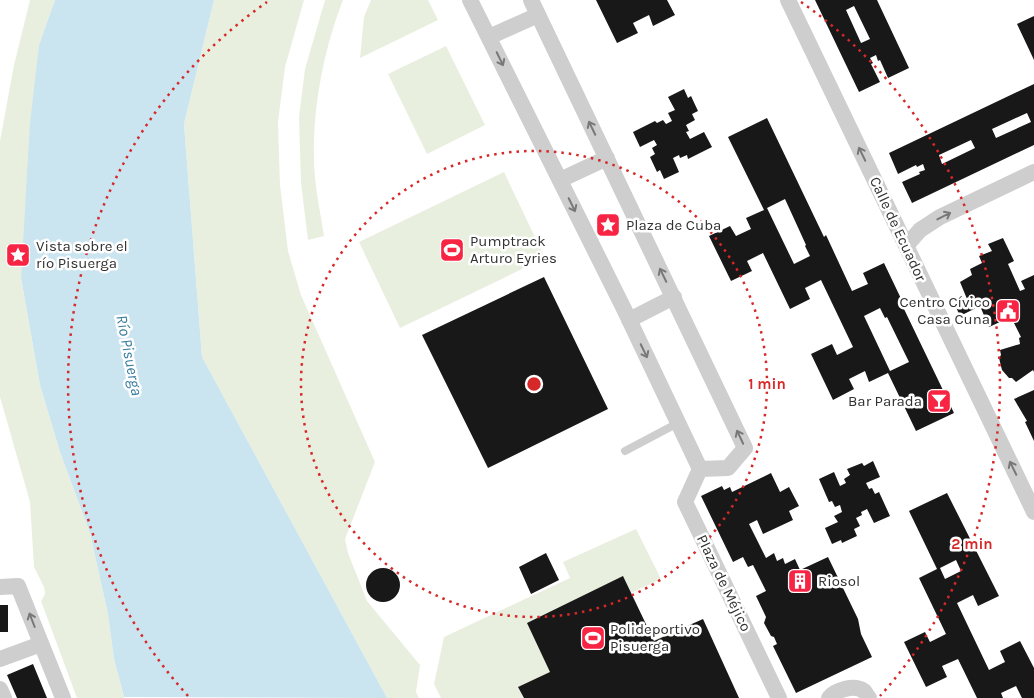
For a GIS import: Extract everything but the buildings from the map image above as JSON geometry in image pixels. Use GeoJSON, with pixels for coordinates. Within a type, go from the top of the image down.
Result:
{"type":"FeatureCollection","features":[{"type":"Feature","properties":{"kind":"street"},"geometry":{"type":"LineString","coordinates":[[470,0],[629,320],[700,469],[728,468],[745,448],[534,7],[489,37]]}},
{"type":"Feature","properties":{"kind":"street","name":"Calle de Ecuador"},"geometry":{"type":"LineString","coordinates":[[788,0],[1034,512]]}},
{"type":"Feature","properties":{"kind":"street"},"geometry":{"type":"LineString","coordinates":[[560,180],[606,158]]}},
{"type":"Feature","properties":{"kind":"street"},"geometry":{"type":"LineString","coordinates":[[906,246],[920,230],[940,218],[1034,172]]}},
{"type":"Feature","properties":{"kind":"street"},"geometry":{"type":"LineString","coordinates":[[629,320],[674,297]]}},
{"type":"Feature","properties":{"kind":"street","name":"Plaza de Méjico"},"geometry":{"type":"LineString","coordinates":[[700,469],[685,502],[779,698]]}},
{"type":"Feature","properties":{"kind":"street"},"geometry":{"type":"LineString","coordinates":[[0,586],[18,586],[64,698]]}},
{"type":"Feature","properties":{"kind":"street"},"geometry":{"type":"LineString","coordinates":[[0,659],[41,644]]}},
{"type":"Feature","properties":{"kind":"street"},"geometry":{"type":"LineString","coordinates":[[829,698],[833,693],[852,688],[864,691],[869,698]]}},
{"type":"Feature","properties":{"kind":"street"},"geometry":{"type":"LineString","coordinates":[[0,689],[4,698]]}},
{"type":"Feature","properties":{"kind":"lane"},"geometry":{"type":"LineString","coordinates":[[625,451],[678,423]]}},
{"type":"Feature","properties":{"kind":"green space"},"geometry":{"type":"Polygon","coordinates":[[[30,0],[55,0],[39,45],[21,278],[40,385],[60,452],[90,533],[108,614],[114,659],[124,698],[77,698],[41,601],[45,594],[44,587],[34,567],[30,502],[0,397],[0,141],[14,65],[30,0]]]}},
{"type":"Feature","properties":{"kind":"green space"},"geometry":{"type":"Polygon","coordinates":[[[214,0],[304,0],[285,67],[278,122],[280,185],[288,251],[301,295],[375,462],[345,539],[348,553],[367,601],[420,665],[416,692],[419,698],[387,698],[202,357],[184,124],[214,0]]]}},
{"type":"Feature","properties":{"kind":"green space"},"geometry":{"type":"Polygon","coordinates":[[[325,0],[343,0],[329,42],[319,88],[314,133],[315,178],[324,236],[308,240],[301,183],[299,117],[305,69],[325,0]]]}},
{"type":"Feature","properties":{"kind":"green space"},"geometry":{"type":"Polygon","coordinates":[[[371,0],[428,0],[438,20],[360,58],[364,17],[371,0]]]}},
{"type":"Feature","properties":{"kind":"green space"},"geometry":{"type":"Polygon","coordinates":[[[446,46],[485,125],[427,154],[388,74],[446,46]]]}},
{"type":"Feature","properties":{"kind":"green space","name":"Pumptrack Arturo Eyries"},"geometry":{"type":"Polygon","coordinates":[[[504,172],[545,258],[400,328],[359,242],[504,172]]]}},
{"type":"Feature","properties":{"kind":"green space"},"geometry":{"type":"Polygon","coordinates":[[[636,529],[661,579],[631,593],[654,640],[703,619],[739,698],[441,698],[434,684],[444,637],[570,578],[563,562],[636,529]]]}},
{"type":"Feature","properties":{"kind":"water","name":"Río Pisuerga"},"geometry":{"type":"Polygon","coordinates":[[[55,0],[214,0],[184,124],[202,357],[387,698],[124,697],[114,659],[108,614],[90,533],[60,452],[40,385],[21,278],[30,123],[39,45],[55,0]]]}},
{"type":"Feature","properties":{"kind":"place","name":"Plaza de Cuba"},"geometry":{"type":"Point","coordinates":[608,225]}},
{"type":"Feature","properties":{"kind":"place","name":"Pumptrack Arturo Eyries"},"geometry":{"type":"Point","coordinates":[452,250]}},
{"type":"Feature","properties":{"kind":"place","name":"Vista sobre el río Pisuerga"},"geometry":{"type":"Point","coordinates":[18,255]}},
{"type":"Feature","properties":{"kind":"place","name":"Centro Cívico Casa Cuna"},"geometry":{"type":"Point","coordinates":[1008,311]}},
{"type":"Feature","properties":{"kind":"place","name":"Bar Parada"},"geometry":{"type":"Point","coordinates":[939,401]}},
{"type":"Feature","properties":{"kind":"place","name":"Riosol"},"geometry":{"type":"Point","coordinates":[800,581]}},
{"type":"Feature","properties":{"kind":"place","name":"Polideportivo Pisuerga"},"geometry":{"type":"Point","coordinates":[593,638]}}]}
